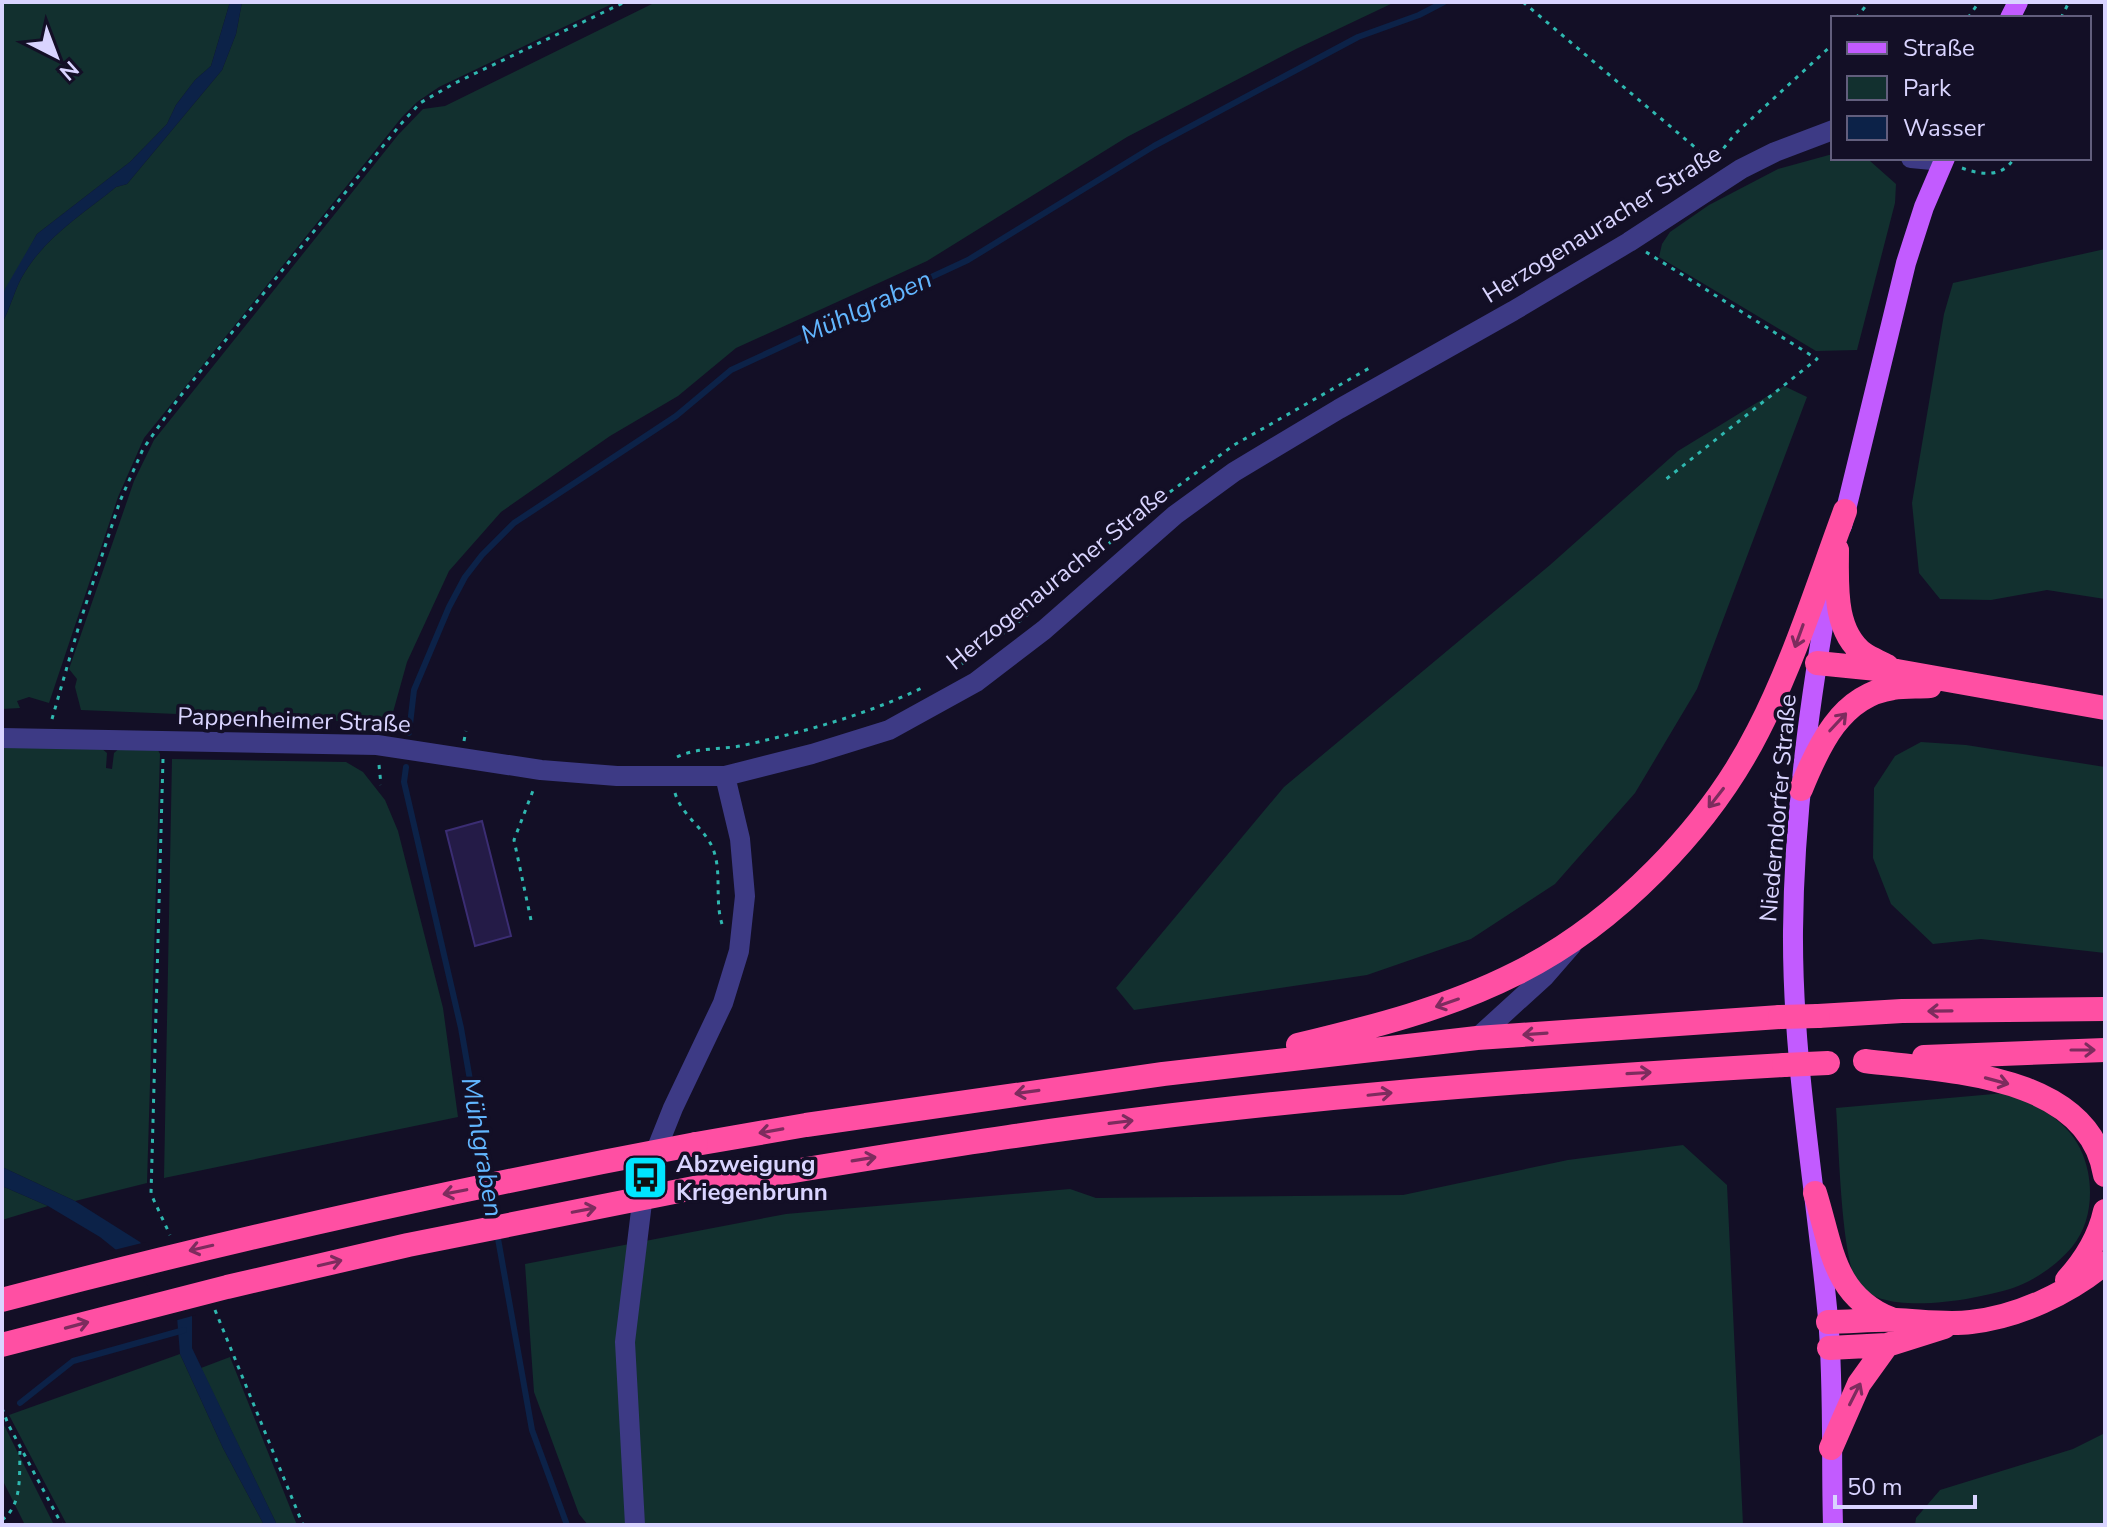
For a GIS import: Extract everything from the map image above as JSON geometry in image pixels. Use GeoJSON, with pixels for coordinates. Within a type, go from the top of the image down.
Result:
{"type":"FeatureCollection","features":[{"type":"Feature","properties":{"kind":"highway"},"geometry":{"type":"LineString","coordinates":[[1163,1074],[1372,1027],[1455,1001],[1519,972],[1582,933],[1631,893],[1683,840],[1727,784],[1758,732],[1787,667],[1845,511]]}},
{"type":"Feature","properties":{"kind":"highway"},"geometry":{"type":"LineString","coordinates":[[1837,550],[1837,596],[1845,628],[1864,653],[1897,671]]}},
{"type":"Feature","properties":{"kind":"highway"},"geometry":{"type":"LineString","coordinates":[[1817,663],[1897,671],[2105,708]]}},
{"type":"Feature","properties":{"kind":"highway"},"geometry":{"type":"LineString","coordinates":[[1801,789],[1827,734],[1840,718],[1860,702],[1890,688],[1963,684]]}},
{"type":"Feature","properties":{"kind":"highway"},"geometry":{"type":"LineString","coordinates":[[2,1300],[165,1257],[385,1206],[696,1144],[806,1125],[1163,1074],[1477,1038],[1780,1017],[1918,1011],[2105,1009]]}},
{"type":"Feature","properties":{"kind":"highway"},"geometry":{"type":"LineString","coordinates":[[2,1345],[378,1252],[704,1186],[995,1139],[1172,1116],[1561,1078],[2105,1050]]}},
{"type":"Feature","properties":{"kind":"highway"},"geometry":{"type":"LineString","coordinates":[[1865,1061],[1992,1078],[2042,1097],[2070,1114],[2083,1128],[2099,1154],[2105,1175]]}},
{"type":"Feature","properties":{"kind":"highway"},"geometry":{"type":"LineString","coordinates":[[1815,1193],[1846,1287],[1875,1313],[1893,1320]]}},
{"type":"Feature","properties":{"kind":"highway"},"geometry":{"type":"LineString","coordinates":[[2055,1294],[2085,1261],[2101,1228],[2105,1211]]}},
{"type":"Feature","properties":{"kind":"highway"},"geometry":{"type":"LineString","coordinates":[[1828,1322],[1974,1322],[2016,1312],[2088,1277],[2105,1263]]}},
{"type":"Feature","properties":{"kind":"highway"},"geometry":{"type":"LineString","coordinates":[[1829,1348],[1887,1345],[1954,1324]]}},
{"type":"Feature","properties":{"kind":"highway"},"geometry":{"type":"LineString","coordinates":[[1831,1448],[1859,1384],[1887,1345]]}},
{"type":"Feature","properties":{"kind":"main road","name":"Niederndorfer Straße"},"geometry":{"type":"LineString","coordinates":[[1833,1525],[1828,1322],[1795,983],[1794,905],[1801,789],[1817,663],[1845,511],[1906,263],[1943,160]]}},
{"type":"Feature","properties":{"kind":"street","name":"Herzogenauracher Straße"},"geometry":{"type":"LineString","coordinates":[[725,776],[876,734],[928,710],[976,682],[1044,630],[1175,515],[1234,472],[1629,242],[1741,169],[1775,152],[1829,133]]}},
{"type":"Feature","properties":{"kind":"street","name":"Pappenheimer Straße"},"geometry":{"type":"LineString","coordinates":[[2,738],[377,745],[541,770],[617,776],[725,776]]}},
{"type":"Feature","properties":{"kind":"street"},"geometry":{"type":"LineString","coordinates":[[635,1525],[625,1342],[645,1178],[673,1108],[723,1003],[739,951],[745,896],[740,839],[725,776]]}},
{"type":"Feature","properties":{"kind":"street"},"geometry":{"type":"LineString","coordinates":[[1477,1038],[1545,976],[1582,933]]}},
{"type":"Feature","properties":{"kind":"path"},"geometry":{"type":"LineString","coordinates":[[47,738],[80,622],[120,501],[143,449],[178,399],[420,103],[455,83],[625,2]]}},
{"type":"Feature","properties":{"kind":"path"},"geometry":{"type":"LineString","coordinates":[[1523,2],[1587,53],[1711,164],[1735,134],[1831,46]]}},
{"type":"Feature","properties":{"kind":"path"},"geometry":{"type":"LineString","coordinates":[[1945,160],[1973,172],[1995,173],[2005,170],[2012,160]]}},
{"type":"Feature","properties":{"kind":"path"},"geometry":{"type":"LineString","coordinates":[[1629,242],[1817,359],[1665,480]]}},
{"type":"Feature","properties":{"kind":"path"},"geometry":{"type":"LineString","coordinates":[[164,740],[151,1194],[171,1237]]}},
{"type":"Feature","properties":{"kind":"path"},"geometry":{"type":"LineString","coordinates":[[525,810],[514,840],[531,920]]}},
{"type":"Feature","properties":{"kind":"path"},"geometry":{"type":"LineString","coordinates":[[211,1299],[303,1525]]}},
{"type":"Feature","properties":{"kind":"path"},"geometry":{"type":"LineString","coordinates":[[2,1408],[62,1525]]}},
{"type":"Feature","properties":{"kind":"path"},"geometry":{"type":"LineString","coordinates":[[2,1520],[12,1513],[16,1502],[20,1448]]}},
{"type":"Feature","properties":{"kind":"green space"},"geometry":{"type":"Polygon","coordinates":[[[2,2],[230,2],[211,66],[195,80],[176,105],[167,124],[130,162],[37,234],[2,298],[2,2]]]}},
{"type":"Feature","properties":{"kind":"green space"},"geometry":{"type":"Polygon","coordinates":[[[242,2],[616,2],[439,87],[402,117],[144,438],[118,497],[49,703],[29,697],[17,701],[20,708],[2,709],[2,323],[22,278],[44,247],[116,187],[127,184],[222,70],[236,34],[242,2]]]}},
{"type":"Feature","properties":{"kind":"green space"},"geometry":{"type":"Polygon","coordinates":[[[656,2],[1395,2],[1296,49],[1127,137],[927,261],[736,348],[678,396],[610,436],[501,512],[449,571],[407,662],[390,723],[81,710],[75,687],[77,679],[69,669],[134,481],[154,440],[398,135],[423,109],[445,106],[656,2]]]}},
{"type":"Feature","properties":{"kind":"green space"},"geometry":{"type":"Polygon","coordinates":[[[1831,155],[1831,160],[1870,161],[1896,184],[1895,203],[1857,350],[1816,351],[1659,257],[1662,244],[1670,232],[1709,205],[1778,169],[1831,155]]]}},
{"type":"Feature","properties":{"kind":"green space"},"geometry":{"type":"Polygon","coordinates":[[[2105,249],[2105,599],[2047,590],[1991,600],[1940,599],[1919,573],[1912,503],[1944,314],[1953,283],[2105,249]]]}},
{"type":"Feature","properties":{"kind":"green space"},"geometry":{"type":"Polygon","coordinates":[[[1784,386],[1807,397],[1697,689],[1635,793],[1555,884],[1471,939],[1367,975],[1134,1010],[1116,988],[1284,787],[1550,565],[1678,451],[1784,386]]]}},
{"type":"Feature","properties":{"kind":"green space"},"geometry":{"type":"Polygon","coordinates":[[[1921,742],[1966,745],[2105,767],[2105,953],[1981,939],[1933,944],[1891,904],[1873,858],[1874,788],[1895,756],[1921,742]]]}},
{"type":"Feature","properties":{"kind":"green space"},"geometry":{"type":"Polygon","coordinates":[[[2,745],[101,748],[107,753],[106,768],[112,769],[114,753],[121,747],[157,748],[160,754],[147,1183],[75,1201],[2,1167],[2,745]]]}},
{"type":"Feature","properties":{"kind":"green space"},"geometry":{"type":"Polygon","coordinates":[[[172,759],[346,762],[363,772],[385,800],[398,831],[443,1008],[458,1117],[164,1178],[172,759]]]}},
{"type":"Feature","properties":{"kind":"green space"},"geometry":{"type":"Polygon","coordinates":[[[2005,1093],[2046,1112],[2077,1142],[2088,1172],[2090,1192],[2086,1221],[2078,1239],[2045,1271],[2021,1285],[1997,1292],[1930,1303],[1886,1300],[1869,1293],[1857,1282],[1847,1248],[1836,1108],[2005,1093]]]}},
{"type":"Feature","properties":{"kind":"green space"},"geometry":{"type":"Polygon","coordinates":[[[1683,1145],[1727,1185],[1743,1525],[588,1525],[579,1514],[534,1392],[525,1264],[786,1214],[1070,1189],[1096,1198],[1403,1195],[1568,1160],[1683,1145]]]}},
{"type":"Feature","properties":{"kind":"green space"},"geometry":{"type":"Polygon","coordinates":[[[2,1186],[48,1206],[2,1220],[2,1186]]]}},
{"type":"Feature","properties":{"kind":"green space"},"geometry":{"type":"Polygon","coordinates":[[[180,1354],[223,1448],[264,1525],[67,1525],[9,1415],[180,1354]]]}},
{"type":"Feature","properties":{"kind":"green space"},"geometry":{"type":"Polygon","coordinates":[[[230,1357],[297,1525],[277,1525],[201,1368],[230,1357]]]}},
{"type":"Feature","properties":{"kind":"green space"},"geometry":{"type":"Polygon","coordinates":[[[2,1421],[54,1525],[25,1525],[2,1479],[2,1421]]]}},
{"type":"Feature","properties":{"kind":"green space"},"geometry":{"type":"Polygon","coordinates":[[[2105,1433],[2105,1525],[1915,1525],[1916,1518],[1940,1490],[2073,1449],[2105,1433]]]}},
{"type":"Feature","properties":{"kind":"water"},"geometry":{"type":"Polygon","coordinates":[[[230,2],[242,2],[236,34],[222,70],[127,184],[116,187],[44,247],[22,278],[2,323],[5,289],[37,234],[130,162],[167,124],[176,105],[195,80],[211,66],[230,2]]]}},
{"type":"Feature","properties":{"kind":"water"},"geometry":{"type":"Polygon","coordinates":[[[2,1167],[75,1201],[140,1242],[192,1315],[192,1348],[277,1525],[264,1525],[223,1448],[180,1354],[177,1317],[141,1270],[100,1237],[48,1206],[2,1186],[2,1167]]]}},
{"type":"Feature","properties":{"kind":"pier"},"geometry":{"type":"Polygon","coordinates":[[[146,1242],[196,1315],[174,1321],[138,1273],[110,1251],[146,1242]]]}},
{"type":"Feature","properties":{"kind":"building"},"geometry":{"type":"Polygon","coordinates":[[[482,821],[511,936],[475,946],[446,831],[482,821]]]}},
{"type":"Feature","properties":{"kind":"waterway","name":"Mühlgraben"},"geometry":{"type":"LineString","coordinates":[[409,733],[414,690],[449,607],[465,577],[482,555],[514,523],[676,416],[731,370],[968,260],[1154,146],[1358,37],[1419,15],[1444,2]]}},
{"type":"Feature","properties":{"kind":"waterway","name":"Mühlgraben"},"geometry":{"type":"LineString","coordinates":[[406,767],[404,782],[461,1028],[487,1178]]}},
{"type":"Feature","properties":{"kind":"waterway","name":"Mühlgraben"},"geometry":{"type":"LineString","coordinates":[[489,1190],[495,1222]]}},
{"type":"Feature","properties":{"kind":"waterway","name":"Mühlgraben"},"geometry":{"type":"LineString","coordinates":[[497,1233],[532,1430],[567,1525]]}},
{"type":"Feature","properties":{"kind":"waterway"},"geometry":{"type":"LineString","coordinates":[[20,1403],[73,1361],[184,1330]]}},
{"type":"Feature","properties":{"kind":"place","name":"Abzweigung Kriegenbrunn"},"geometry":{"type":"Point","coordinates":[645,1178]}}]}
